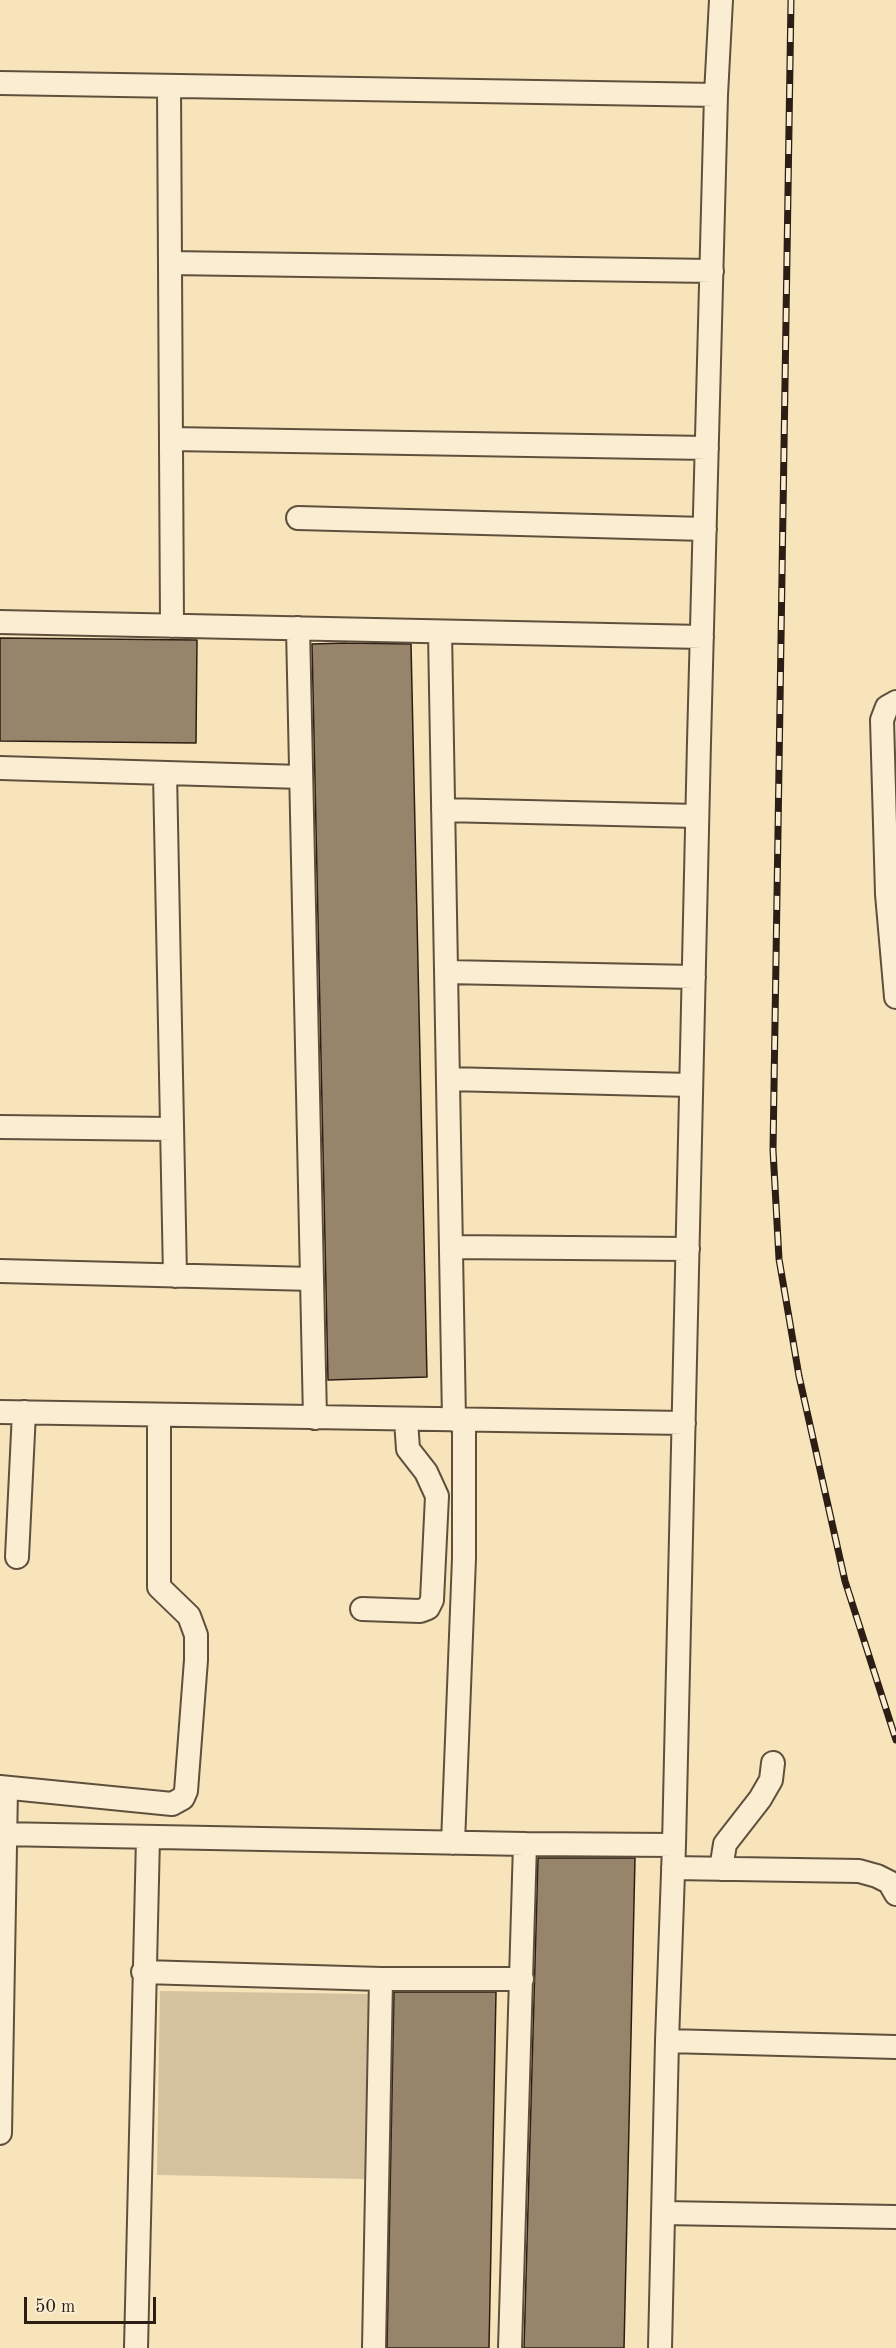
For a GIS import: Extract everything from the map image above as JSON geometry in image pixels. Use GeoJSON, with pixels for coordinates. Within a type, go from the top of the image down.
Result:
{"type":"FeatureCollection","features":[{"type":"Feature","properties":{"kind":"street"},"geometry":{"type":"LineString","coordinates":[[660,2348],[674,1845],[697,816],[716,95],[721,0]]}},
{"type":"Feature","properties":{"kind":"street"},"geometry":{"type":"LineString","coordinates":[[0,83],[716,95]]}},
{"type":"Feature","properties":{"kind":"street"},"geometry":{"type":"LineString","coordinates":[[169,86],[172,626]]}},
{"type":"Feature","properties":{"kind":"street"},"geometry":{"type":"LineString","coordinates":[[170,263],[712,271]]}},
{"type":"Feature","properties":{"kind":"street"},"geometry":{"type":"LineString","coordinates":[[171,439],[707,448]]}},
{"type":"Feature","properties":{"kind":"street"},"geometry":{"type":"LineString","coordinates":[[298,518],[705,529]]}},
{"type":"Feature","properties":{"kind":"street"},"geometry":{"type":"LineString","coordinates":[[0,622],[702,638]]}},
{"type":"Feature","properties":{"kind":"street"},"geometry":{"type":"LineString","coordinates":[[298,628],[315,1418]]}},
{"type":"Feature","properties":{"kind":"street"},"geometry":{"type":"LineString","coordinates":[[440,632],[451,1246],[464,1558],[453,1843]]}},
{"type":"Feature","properties":{"kind":"street"},"geometry":{"type":"LineString","coordinates":[[896,702],[887,707],[882,720],[896,997]]}},
{"type":"Feature","properties":{"kind":"street"},"geometry":{"type":"LineString","coordinates":[[0,768],[301,777]]}},
{"type":"Feature","properties":{"kind":"street"},"geometry":{"type":"LineString","coordinates":[[165,773],[175,1276]]}},
{"type":"Feature","properties":{"kind":"street"},"geometry":{"type":"LineString","coordinates":[[443,810],[697,816]]}},
{"type":"Feature","properties":{"kind":"street"},"geometry":{"type":"LineString","coordinates":[[446,972],[694,977]]}},
{"type":"Feature","properties":{"kind":"street"},"geometry":{"type":"LineString","coordinates":[[448,1078],[691,1085]]}},
{"type":"Feature","properties":{"kind":"street"},"geometry":{"type":"LineString","coordinates":[[0,1127],[172,1129]]}},
{"type":"Feature","properties":{"kind":"street"},"geometry":{"type":"LineString","coordinates":[[451,1246],[688,1250]]}},
{"type":"Feature","properties":{"kind":"street"},"geometry":{"type":"LineString","coordinates":[[0,1271],[312,1279]]}},
{"type":"Feature","properties":{"kind":"street"},"geometry":{"type":"LineString","coordinates":[[0,1412],[684,1424]]}},
{"type":"Feature","properties":{"kind":"street"},"geometry":{"type":"LineString","coordinates":[[17,1557],[24,1412]]}},
{"type":"Feature","properties":{"kind":"street"},"geometry":{"type":"LineString","coordinates":[[0,2133],[3,1787],[172,1804],[183,1798],[186,1791],[196,1635],[189,1616],[159,1587],[159,1415]]}},
{"type":"Feature","properties":{"kind":"street"},"geometry":{"type":"LineString","coordinates":[[362,1609],[420,1611],[428,1608],[432,1600],[437,1496],[426,1472],[408,1449],[406,1419]]}},
{"type":"Feature","properties":{"kind":"street"},"geometry":{"type":"LineString","coordinates":[[722,1869],[725,1844],[760,1799],[771,1780],[773,1763]]}},
{"type":"Feature","properties":{"kind":"street"},"geometry":{"type":"LineString","coordinates":[[2,1843],[148,1838],[674,1845]]}},
{"type":"Feature","properties":{"kind":"street"},"geometry":{"type":"LineString","coordinates":[[136,2348],[143,1972],[148,1838]]}},
{"type":"Feature","properties":{"kind":"street"},"geometry":{"type":"LineString","coordinates":[[510,2348],[525,1844]]}},
{"type":"Feature","properties":{"kind":"street"},"geometry":{"type":"LineString","coordinates":[[673,1868],[859,1871],[889,1882],[896,1894]]}},
{"type":"Feature","properties":{"kind":"street"},"geometry":{"type":"LineString","coordinates":[[143,1972],[381,1979],[522,1979]]}},
{"type":"Feature","properties":{"kind":"street"},"geometry":{"type":"LineString","coordinates":[[374,2348],[381,1979]]}},
{"type":"Feature","properties":{"kind":"street"},"geometry":{"type":"LineString","coordinates":[[667,2041],[896,2047]]}},
{"type":"Feature","properties":{"kind":"street"},"geometry":{"type":"LineString","coordinates":[[663,2213],[896,2217]]}},
{"type":"Feature","properties":{"kind":"shaded area"},"geometry":{"type":"Polygon","coordinates":[[[160,1991],[368,1994],[365,2179],[157,2175],[160,1991]]]}},
{"type":"Feature","properties":{"kind":"building"},"geometry":{"type":"Polygon","coordinates":[[[0,638],[197,640],[196,743],[0,741],[0,638]]]}},
{"type":"Feature","properties":{"kind":"building"},"geometry":{"type":"Polygon","coordinates":[[[312,644],[411,644],[427,1377],[328,1380],[312,644]]]}},
{"type":"Feature","properties":{"kind":"building"},"geometry":{"type":"Polygon","coordinates":[[[538,1858],[635,1858],[624,2348],[524,2348],[538,1858]]]}},
{"type":"Feature","properties":{"kind":"building"},"geometry":{"type":"Polygon","coordinates":[[[394,1992],[496,1992],[489,2348],[387,2348],[394,1992]]]}},
{"type":"Feature","properties":{"kind":"railway"},"geometry":{"type":"LineString","coordinates":[[791,0],[773,1150],[779,1259],[799,1376],[845,1581],[896,1740]]}}]}
